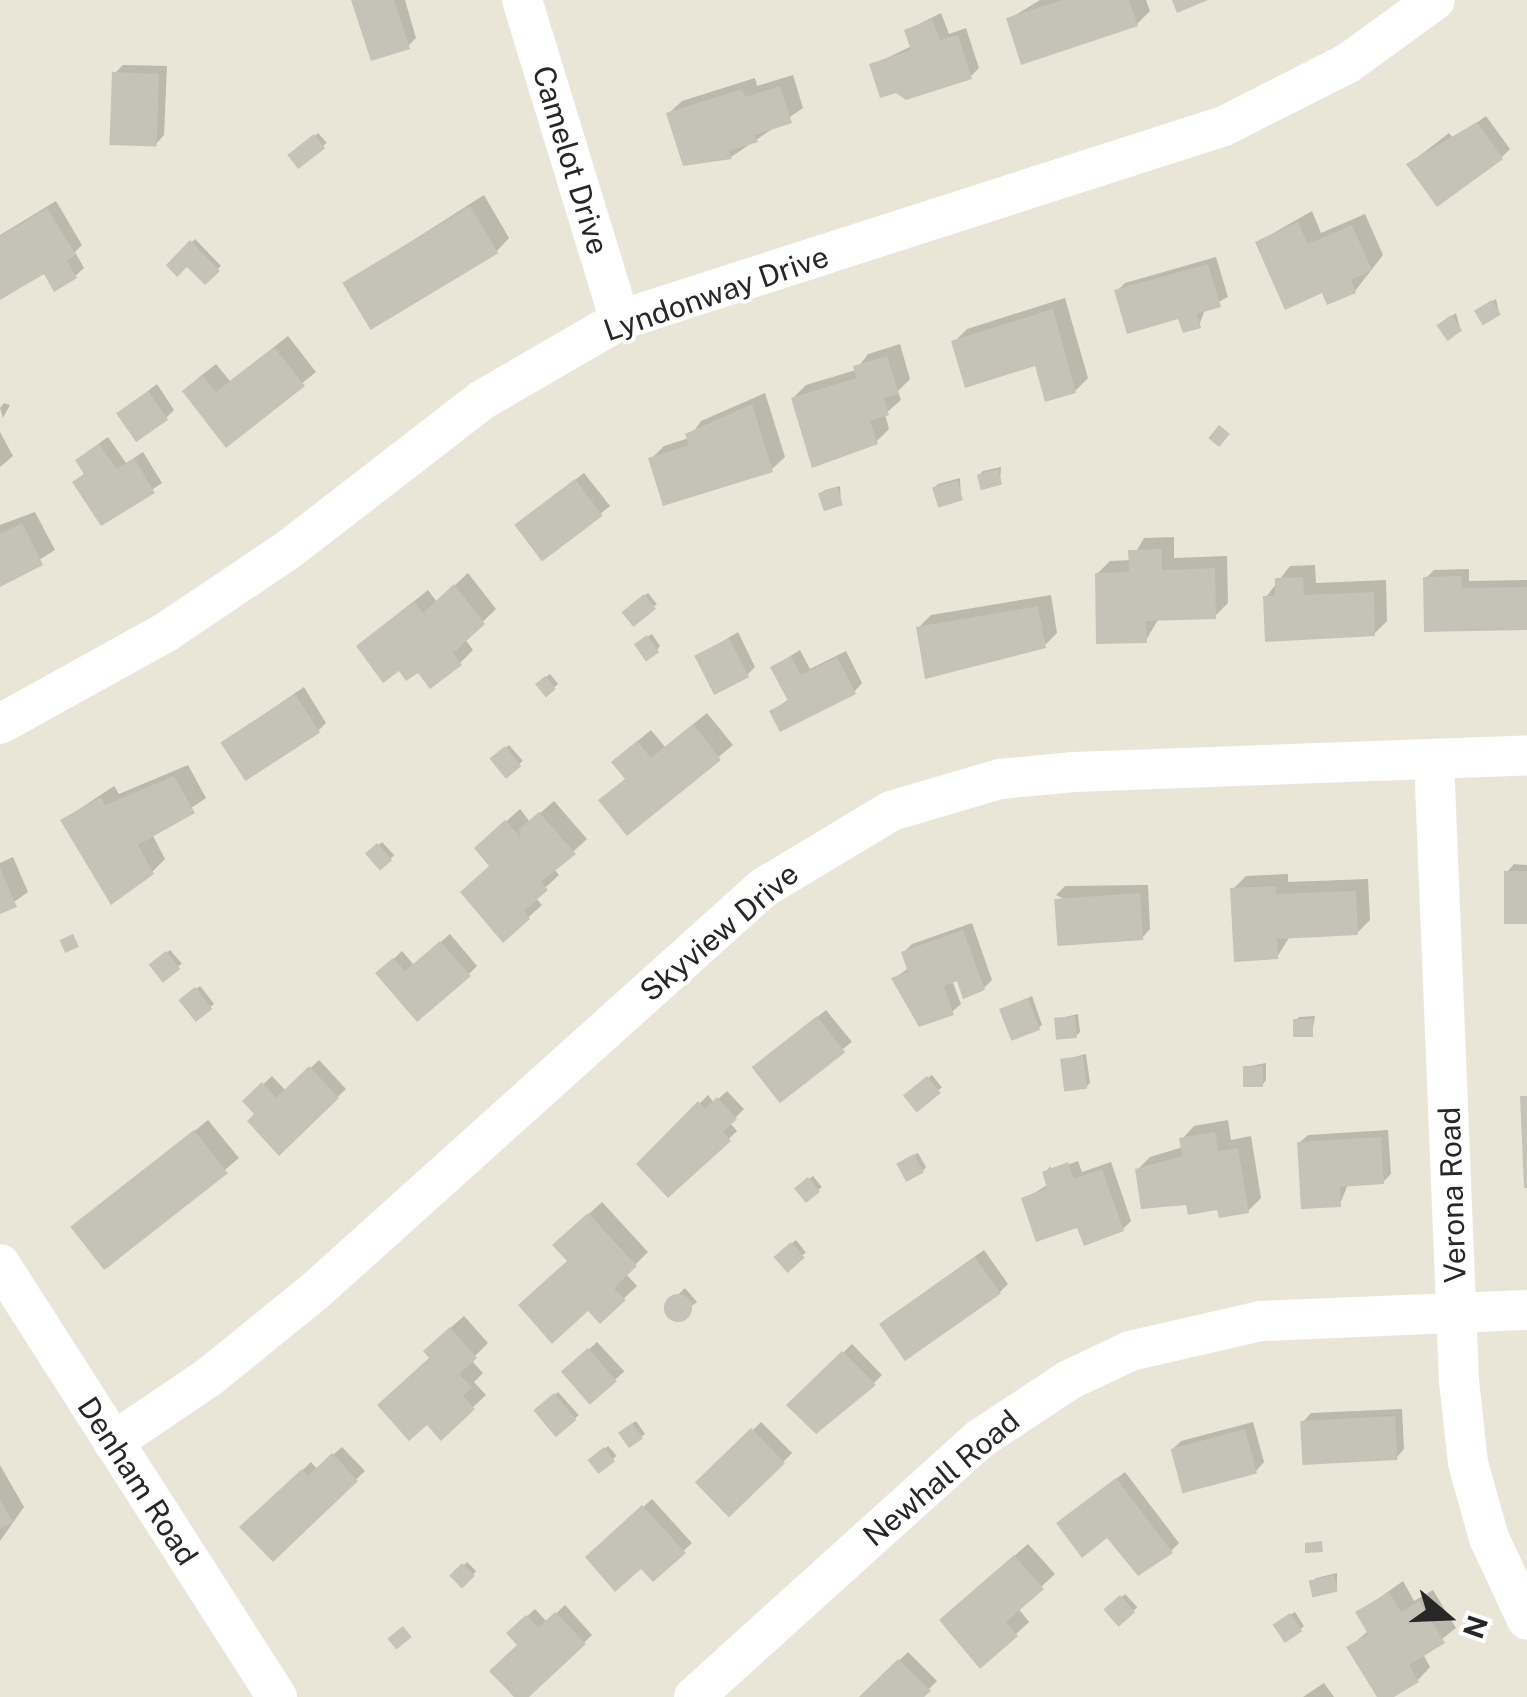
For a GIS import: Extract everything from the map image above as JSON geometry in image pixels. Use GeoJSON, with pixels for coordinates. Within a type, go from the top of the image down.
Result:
{"type":"FeatureCollection","features":[{"type":"Feature","properties":{"kind":"street","name":"Camelot Drive"},"geometry":{"type":"LineString","coordinates":[[522,0],[620,320]]}},
{"type":"Feature","properties":{"kind":"street","name":"Lyndonway Drive"},"geometry":{"type":"LineString","coordinates":[[0,724],[166,632],[288,550],[482,400],[620,320],[1224,126],[1348,63],[1435,0]]}},
{"type":"Feature","properties":{"kind":"street","name":"Skyview Drive"},"geometry":{"type":"LineString","coordinates":[[113,1442],[210,1377],[314,1292],[762,888],[827,844],[892,811],[1000,779],[1527,755]]}},
{"type":"Feature","properties":{"kind":"street","name":"Verona Road"},"geometry":{"type":"LineString","coordinates":[[1434,759],[1456,1313],[1468,1463],[1502,1574],[1527,1620]]}},
{"type":"Feature","properties":{"kind":"street","name":"Denham Road"},"geometry":{"type":"LineString","coordinates":[[0,1264],[277,1697]]}},
{"type":"Feature","properties":{"kind":"street","name":"Newhall Road"},"geometry":{"type":"LineString","coordinates":[[694,1697],[981,1438],[1069,1380],[1130,1351],[1232,1325],[1527,1310]]}},
{"type":"Feature","properties":{"kind":"building"},"geometry":{"type":"Polygon","coordinates":[[[351,0],[394,0],[410,49],[371,61],[351,0]]]}},
{"type":"Feature","properties":{"kind":"building"},"geometry":{"type":"Polygon","coordinates":[[[1062,0],[1129,0],[1138,26],[1021,65],[1006,18],[1062,0]]]}},
{"type":"Feature","properties":{"kind":"building"},"geometry":{"type":"Polygon","coordinates":[[[1172,0],[1208,0],[1177,13],[1172,0]]]}},
{"type":"Feature","properties":{"kind":"building"},"geometry":{"type":"Polygon","coordinates":[[[932,19],[940,40],[958,35],[972,79],[906,100],[896,93],[880,98],[869,64],[911,50],[904,30],[932,19]]]}},
{"type":"Feature","properties":{"kind":"building"},"geometry":{"type":"Polygon","coordinates":[[[112,72],[159,74],[156,147],[109,145],[112,72]]]}},
{"type":"Feature","properties":{"kind":"building"},"geometry":{"type":"Polygon","coordinates":[[[780,86],[792,123],[755,135],[758,142],[729,151],[732,159],[683,166],[666,113],[742,89],[745,97],[780,86]]]}},
{"type":"Feature","properties":{"kind":"building"},"geometry":{"type":"Polygon","coordinates":[[[1477,122],[1503,159],[1437,207],[1406,164],[1477,122]]]}},
{"type":"Feature","properties":{"kind":"building"},"geometry":{"type":"Polygon","coordinates":[[[314,134],[325,148],[298,169],[287,155],[314,134]]]}},
{"type":"Feature","properties":{"kind":"building"},"geometry":{"type":"Polygon","coordinates":[[[470,206],[498,253],[371,330],[342,283],[470,206]]]}},
{"type":"Feature","properties":{"kind":"building"},"geometry":{"type":"Polygon","coordinates":[[[47,208],[76,255],[67,261],[77,278],[54,292],[44,274],[0,300],[0,236],[47,208]]]}},
{"type":"Feature","properties":{"kind":"building"},"geometry":{"type":"Polygon","coordinates":[[[1298,222],[1308,244],[1352,225],[1372,270],[1351,280],[1356,293],[1327,305],[1322,293],[1285,310],[1255,242],[1298,222]]]}},
{"type":"Feature","properties":{"kind":"building"},"geometry":{"type":"Polygon","coordinates":[[[190,240],[220,271],[205,285],[187,267],[177,277],[166,265],[190,240]]]}},
{"type":"Feature","properties":{"kind":"building"},"geometry":{"type":"Polygon","coordinates":[[[1208,264],[1221,307],[1197,314],[1201,328],[1183,333],[1178,319],[1127,334],[1114,290],[1208,264]]]}},
{"type":"Feature","properties":{"kind":"building"},"geometry":{"type":"Polygon","coordinates":[[[1492,300],[1501,315],[1483,325],[1474,311],[1492,300]]]}},
{"type":"Feature","properties":{"kind":"building"},"geometry":{"type":"Polygon","coordinates":[[[1053,309],[1076,393],[1045,402],[1035,366],[965,388],[951,341],[1053,309]]]}},
{"type":"Feature","properties":{"kind":"building"},"geometry":{"type":"Polygon","coordinates":[[[1451,315],[1462,330],[1448,341],[1436,326],[1451,315]]]}},
{"type":"Feature","properties":{"kind":"building"},"geometry":{"type":"Polygon","coordinates":[[[274,347],[305,386],[226,448],[182,391],[202,375],[216,392],[274,347]]]}},
{"type":"Feature","properties":{"kind":"building"},"geometry":{"type":"Polygon","coordinates":[[[887,356],[899,394],[884,398],[889,415],[870,421],[878,444],[812,468],[791,398],[856,378],[853,366],[887,356]]]}},
{"type":"Feature","properties":{"kind":"building"},"geometry":{"type":"Polygon","coordinates":[[[148,391],[168,420],[136,442],[116,413],[148,391]]]}},
{"type":"Feature","properties":{"kind":"building"},"geometry":{"type":"Polygon","coordinates":[[[752,404],[773,472],[663,506],[648,458],[689,445],[685,434],[752,404]]]}},
{"type":"Feature","properties":{"kind":"building"},"geometry":{"type":"Polygon","coordinates":[[[1219,425],[1230,434],[1219,447],[1208,438],[1219,425]]]}},
{"type":"Feature","properties":{"kind":"building"},"geometry":{"type":"Polygon","coordinates":[[[99,444],[117,469],[134,458],[155,493],[101,526],[72,482],[84,474],[75,460],[99,444]]]}},
{"type":"Feature","properties":{"kind":"building"},"geometry":{"type":"Polygon","coordinates":[[[998,469],[1002,484],[981,490],[977,475],[998,469]]]}},
{"type":"Feature","properties":{"kind":"building"},"geometry":{"type":"Polygon","coordinates":[[[575,479],[603,516],[542,561],[514,525],[575,479]]]}},
{"type":"Feature","properties":{"kind":"building"},"geometry":{"type":"Polygon","coordinates":[[[957,480],[963,500],[938,508],[932,488],[957,480]]]}},
{"type":"Feature","properties":{"kind":"building"},"geometry":{"type":"Polygon","coordinates":[[[837,487],[843,505],[824,511],[818,493],[837,487]]]}},
{"type":"Feature","properties":{"kind":"building"},"geometry":{"type":"Polygon","coordinates":[[[22,523],[43,565],[0,587],[0,534],[22,523]]]}},
{"type":"Feature","properties":{"kind":"building"},"geometry":{"type":"Polygon","coordinates":[[[1162,549],[1162,570],[1215,568],[1216,619],[1146,621],[1147,643],[1096,644],[1095,573],[1129,572],[1128,550],[1162,549]]]}},
{"type":"Feature","properties":{"kind":"building"},"geometry":{"type":"Polygon","coordinates":[[[1461,576],[1462,588],[1527,587],[1527,630],[1424,632],[1423,577],[1461,576]]]}},
{"type":"Feature","properties":{"kind":"building"},"geometry":{"type":"Polygon","coordinates":[[[1303,577],[1304,595],[1374,592],[1375,636],[1265,642],[1263,596],[1275,596],[1275,578],[1303,577]]]}},
{"type":"Feature","properties":{"kind":"building"},"geometry":{"type":"Polygon","coordinates":[[[454,584],[485,624],[453,653],[462,665],[430,689],[418,673],[406,681],[399,671],[383,683],[356,646],[414,601],[423,613],[454,584]]]}},
{"type":"Feature","properties":{"kind":"building"},"geometry":{"type":"Polygon","coordinates":[[[644,594],[656,609],[633,627],[621,612],[644,594]]]}},
{"type":"Feature","properties":{"kind":"building"},"geometry":{"type":"Polygon","coordinates":[[[1038,606],[1046,648],[925,679],[916,627],[1038,606]]]}},
{"type":"Feature","properties":{"kind":"building"},"geometry":{"type":"Polygon","coordinates":[[[647,635],[659,652],[646,661],[634,644],[647,635]]]}},
{"type":"Feature","properties":{"kind":"building"},"geometry":{"type":"Polygon","coordinates":[[[729,638],[749,677],[714,695],[694,656],[729,638]]]}},
{"type":"Feature","properties":{"kind":"building"},"geometry":{"type":"Polygon","coordinates":[[[791,656],[801,675],[837,657],[856,694],[780,732],[769,711],[788,701],[770,667],[791,656]]]}},
{"type":"Feature","properties":{"kind":"building"},"geometry":{"type":"Polygon","coordinates":[[[545,676],[556,689],[546,697],[535,684],[545,676]]]}},
{"type":"Feature","properties":{"kind":"building"},"geometry":{"type":"Polygon","coordinates":[[[295,694],[320,733],[245,781],[220,742],[295,694]]]}},
{"type":"Feature","properties":{"kind":"building"},"geometry":{"type":"Polygon","coordinates":[[[693,724],[721,760],[627,836],[598,800],[625,779],[611,762],[637,741],[651,758],[693,724]]]}},
{"type":"Feature","properties":{"kind":"building"},"geometry":{"type":"Polygon","coordinates":[[[505,746],[521,766],[506,779],[489,759],[505,746]]]}},
{"type":"Feature","properties":{"kind":"building"},"geometry":{"type":"Polygon","coordinates":[[[174,776],[195,813],[138,845],[154,874],[111,905],[60,820],[101,797],[105,805],[174,776]]]}},
{"type":"Feature","properties":{"kind":"building"},"geometry":{"type":"Polygon","coordinates":[[[539,812],[576,854],[541,882],[548,890],[524,911],[530,919],[503,943],[460,892],[489,866],[474,848],[505,820],[520,837],[519,829],[539,812]]]}},
{"type":"Feature","properties":{"kind":"building"},"geometry":{"type":"Polygon","coordinates":[[[377,843],[392,860],[380,871],[365,853],[377,843]]]}},
{"type":"Feature","properties":{"kind":"building"},"geometry":{"type":"Polygon","coordinates":[[[0,868],[17,907],[0,914],[0,868]]]}},
{"type":"Feature","properties":{"kind":"building"},"geometry":{"type":"Polygon","coordinates":[[[1504,871],[1527,871],[1527,924],[1504,924],[1504,871]]]}},
{"type":"Feature","properties":{"kind":"building"},"geometry":{"type":"Polygon","coordinates":[[[1276,886],[1276,894],[1356,891],[1358,935],[1277,939],[1278,959],[1234,962],[1230,888],[1276,886]]]}},
{"type":"Feature","properties":{"kind":"building"},"geometry":{"type":"Polygon","coordinates":[[[1140,893],[1143,940],[1057,946],[1054,899],[1140,893]]]}},
{"type":"Feature","properties":{"kind":"building"},"geometry":{"type":"Polygon","coordinates":[[[963,930],[985,990],[963,999],[957,981],[944,986],[954,1015],[919,1027],[891,978],[908,972],[901,952],[963,930]]]}},
{"type":"Feature","properties":{"kind":"building"},"geometry":{"type":"Polygon","coordinates":[[[73,934],[79,947],[65,953],[59,940],[73,934]]]}},
{"type":"Feature","properties":{"kind":"building"},"geometry":{"type":"Polygon","coordinates":[[[440,941],[471,976],[417,1022],[375,973],[393,958],[405,971],[440,941]]]}},
{"type":"Feature","properties":{"kind":"building"},"geometry":{"type":"Polygon","coordinates":[[[166,951],[180,969],[163,983],[149,965],[166,951]]]}},
{"type":"Feature","properties":{"kind":"building"},"geometry":{"type":"Polygon","coordinates":[[[195,987],[212,1009],[196,1022],[178,1000],[195,987]]]}},
{"type":"Feature","properties":{"kind":"building"},"geometry":{"type":"Polygon","coordinates":[[[1028,998],[1040,1030],[1011,1041],[999,1009],[1028,998]]]}},
{"type":"Feature","properties":{"kind":"building"},"geometry":{"type":"Polygon","coordinates":[[[817,1016],[845,1052],[780,1103],[752,1067],[817,1016]]]}},
{"type":"Feature","properties":{"kind":"building"},"geometry":{"type":"Polygon","coordinates":[[[1075,1016],[1077,1038],[1056,1040],[1054,1018],[1075,1016]]]}},
{"type":"Feature","properties":{"kind":"building"},"geometry":{"type":"Polygon","coordinates":[[[1293,1019],[1313,1019],[1313,1037],[1293,1037],[1293,1019]]]}},
{"type":"Feature","properties":{"kind":"building"},"geometry":{"type":"Polygon","coordinates":[[[1083,1056],[1087,1089],[1064,1092],[1060,1059],[1083,1056]]]}},
{"type":"Feature","properties":{"kind":"building"},"geometry":{"type":"Polygon","coordinates":[[[309,1066],[339,1098],[279,1156],[247,1121],[254,1114],[242,1101],[262,1082],[276,1098],[309,1066]]]}},
{"type":"Feature","properties":{"kind":"building"},"geometry":{"type":"Polygon","coordinates":[[[1243,1066],[1263,1066],[1263,1087],[1243,1087],[1243,1066]]]}},
{"type":"Feature","properties":{"kind":"building"},"geometry":{"type":"Polygon","coordinates":[[[927,1076],[941,1093],[917,1113],[903,1096],[927,1076]]]}},
{"type":"Feature","properties":{"kind":"building"},"geometry":{"type":"Polygon","coordinates":[[[1520,1096],[1527,1096],[1527,1188],[1524,1188],[1520,1096]]]}},
{"type":"Feature","properties":{"kind":"building"},"geometry":{"type":"Polygon","coordinates":[[[717,1097],[737,1119],[723,1132],[731,1141],[668,1198],[636,1164],[698,1101],[705,1109],[717,1097]]]}},
{"type":"Feature","properties":{"kind":"building"},"geometry":{"type":"Polygon","coordinates":[[[194,1130],[228,1173],[104,1270],[70,1227],[194,1130]]]}},
{"type":"Feature","properties":{"kind":"building"},"geometry":{"type":"Polygon","coordinates":[[[1215,1132],[1218,1151],[1238,1148],[1249,1213],[1219,1218],[1217,1210],[1188,1215],[1186,1205],[1141,1209],[1135,1169],[1182,1156],[1179,1138],[1215,1132]]]}},
{"type":"Feature","properties":{"kind":"building"},"geometry":{"type":"Polygon","coordinates":[[[1381,1137],[1384,1184],[1340,1187],[1341,1207],[1301,1209],[1297,1142],[1381,1137]]]}},
{"type":"Feature","properties":{"kind":"building"},"geometry":{"type":"Polygon","coordinates":[[[914,1154],[924,1173],[906,1182],[896,1163],[914,1154]]]}},
{"type":"Feature","properties":{"kind":"building"},"geometry":{"type":"Polygon","coordinates":[[[1068,1162],[1074,1179],[1102,1169],[1124,1231],[1084,1246],[1077,1228],[1036,1242],[1021,1198],[1047,1188],[1042,1172],[1068,1162]]]}},
{"type":"Feature","properties":{"kind":"building"},"geometry":{"type":"Polygon","coordinates":[[[808,1177],[820,1192],[806,1203],[794,1188],[808,1177]]]}},
{"type":"Feature","properties":{"kind":"building"},"geometry":{"type":"Polygon","coordinates":[[[588,1213],[637,1266],[614,1288],[626,1300],[600,1324],[588,1311],[552,1344],[518,1305],[567,1261],[552,1245],[588,1213]]]}},
{"type":"Feature","properties":{"kind":"building"},"geometry":{"type":"Polygon","coordinates":[[[791,1242],[805,1258],[787,1273],[774,1257],[791,1242]]]}},
{"type":"Feature","properties":{"kind":"building"},"geometry":{"type":"Polygon","coordinates":[[[975,1257],[1001,1294],[905,1361],[879,1324],[975,1257]]]}},
{"type":"Feature","properties":{"kind":"building"},"geometry":{"type":"Polygon","coordinates":[[[678,1294],[688,1298],[692,1308],[688,1318],[678,1322],[668,1318],[664,1308],[668,1298],[678,1294]]]}},
{"type":"Feature","properties":{"kind":"building"},"geometry":{"type":"Polygon","coordinates":[[[450,1327],[477,1358],[459,1374],[472,1387],[463,1396],[475,1409],[441,1441],[427,1425],[409,1441],[377,1405],[429,1358],[423,1351],[450,1327]]]}},
{"type":"Feature","properties":{"kind":"building"},"geometry":{"type":"Polygon","coordinates":[[[588,1348],[617,1381],[590,1405],[561,1372],[588,1348]]]}},
{"type":"Feature","properties":{"kind":"building"},"geometry":{"type":"Polygon","coordinates":[[[842,1351],[876,1385],[816,1434],[786,1405],[842,1351]]]}},
{"type":"Feature","properties":{"kind":"building"},"geometry":{"type":"Polygon","coordinates":[[[554,1393],[576,1420],[556,1437],[533,1410],[554,1393]]]}},
{"type":"Feature","properties":{"kind":"building"},"geometry":{"type":"Polygon","coordinates":[[[1395,1416],[1397,1460],[1302,1465],[1300,1421],[1395,1416]]]}},
{"type":"Feature","properties":{"kind":"building"},"geometry":{"type":"Polygon","coordinates":[[[632,1423],[643,1439],[629,1448],[618,1433],[632,1423]]]}},
{"type":"Feature","properties":{"kind":"building"},"geometry":{"type":"Polygon","coordinates":[[[751,1428],[785,1463],[729,1517],[695,1482],[751,1428]]]}},
{"type":"Feature","properties":{"kind":"building"},"geometry":{"type":"Polygon","coordinates":[[[1245,1429],[1257,1473],[1183,1493],[1171,1449],[1245,1429]]]}},
{"type":"Feature","properties":{"kind":"building"},"geometry":{"type":"Polygon","coordinates":[[[604,1447],[615,1461],[599,1474],[587,1460],[604,1447]]]}},
{"type":"Feature","properties":{"kind":"building"},"geometry":{"type":"Polygon","coordinates":[[[332,1453],[358,1481],[273,1562],[239,1527],[302,1469],[308,1476],[332,1453]]]}},
{"type":"Feature","properties":{"kind":"building"},"geometry":{"type":"Polygon","coordinates":[[[1116,1478],[1173,1553],[1138,1576],[1107,1538],[1082,1558],[1056,1523],[1116,1478]]]}},
{"type":"Feature","properties":{"kind":"building"},"geometry":{"type":"Polygon","coordinates":[[[0,1500],[13,1522],[0,1529],[0,1500]]]}},
{"type":"Feature","properties":{"kind":"building"},"geometry":{"type":"Polygon","coordinates":[[[642,1505],[686,1553],[653,1582],[641,1569],[615,1592],[585,1557],[642,1505]]]}},
{"type":"Feature","properties":{"kind":"building"},"geometry":{"type":"Polygon","coordinates":[[[1322,1541],[1323,1552],[1305,1553],[1305,1543],[1322,1541]]]}},
{"type":"Feature","properties":{"kind":"building"},"geometry":{"type":"Polygon","coordinates":[[[1014,1555],[1044,1589],[1006,1622],[1018,1636],[980,1669],[939,1620],[1014,1555]]]}},
{"type":"Feature","properties":{"kind":"building"},"geometry":{"type":"Polygon","coordinates":[[[462,1563],[475,1576],[462,1588],[449,1576],[462,1563]]]}},
{"type":"Feature","properties":{"kind":"building"},"geometry":{"type":"Polygon","coordinates":[[[1334,1575],[1338,1592],[1312,1597],[1309,1581],[1334,1575]]]}},
{"type":"Feature","properties":{"kind":"building"},"geometry":{"type":"Polygon","coordinates":[[[1389,1592],[1401,1612],[1419,1601],[1445,1643],[1409,1665],[1419,1682],[1394,1697],[1377,1697],[1346,1647],[1368,1634],[1355,1612],[1389,1592]]]}},
{"type":"Feature","properties":{"kind":"building"},"geometry":{"type":"Polygon","coordinates":[[[1120,1595],[1135,1612],[1118,1627],[1103,1609],[1120,1595]]]}},
{"type":"Feature","properties":{"kind":"building"},"geometry":{"type":"Polygon","coordinates":[[[555,1612],[586,1644],[529,1697],[514,1697],[489,1671],[517,1645],[506,1633],[526,1615],[538,1628],[555,1612]]]}},
{"type":"Feature","properties":{"kind":"building"},"geometry":{"type":"Polygon","coordinates":[[[1290,1613],[1302,1631],[1285,1643],[1273,1625],[1290,1613]]]}},
{"type":"Feature","properties":{"kind":"building"},"geometry":{"type":"Polygon","coordinates":[[[403,1626],[412,1637],[396,1649],[387,1639],[403,1626]]]}},
{"type":"Feature","properties":{"kind":"building"},"geometry":{"type":"Polygon","coordinates":[[[898,1659],[931,1691],[924,1697],[859,1697],[898,1659]]]}}]}
